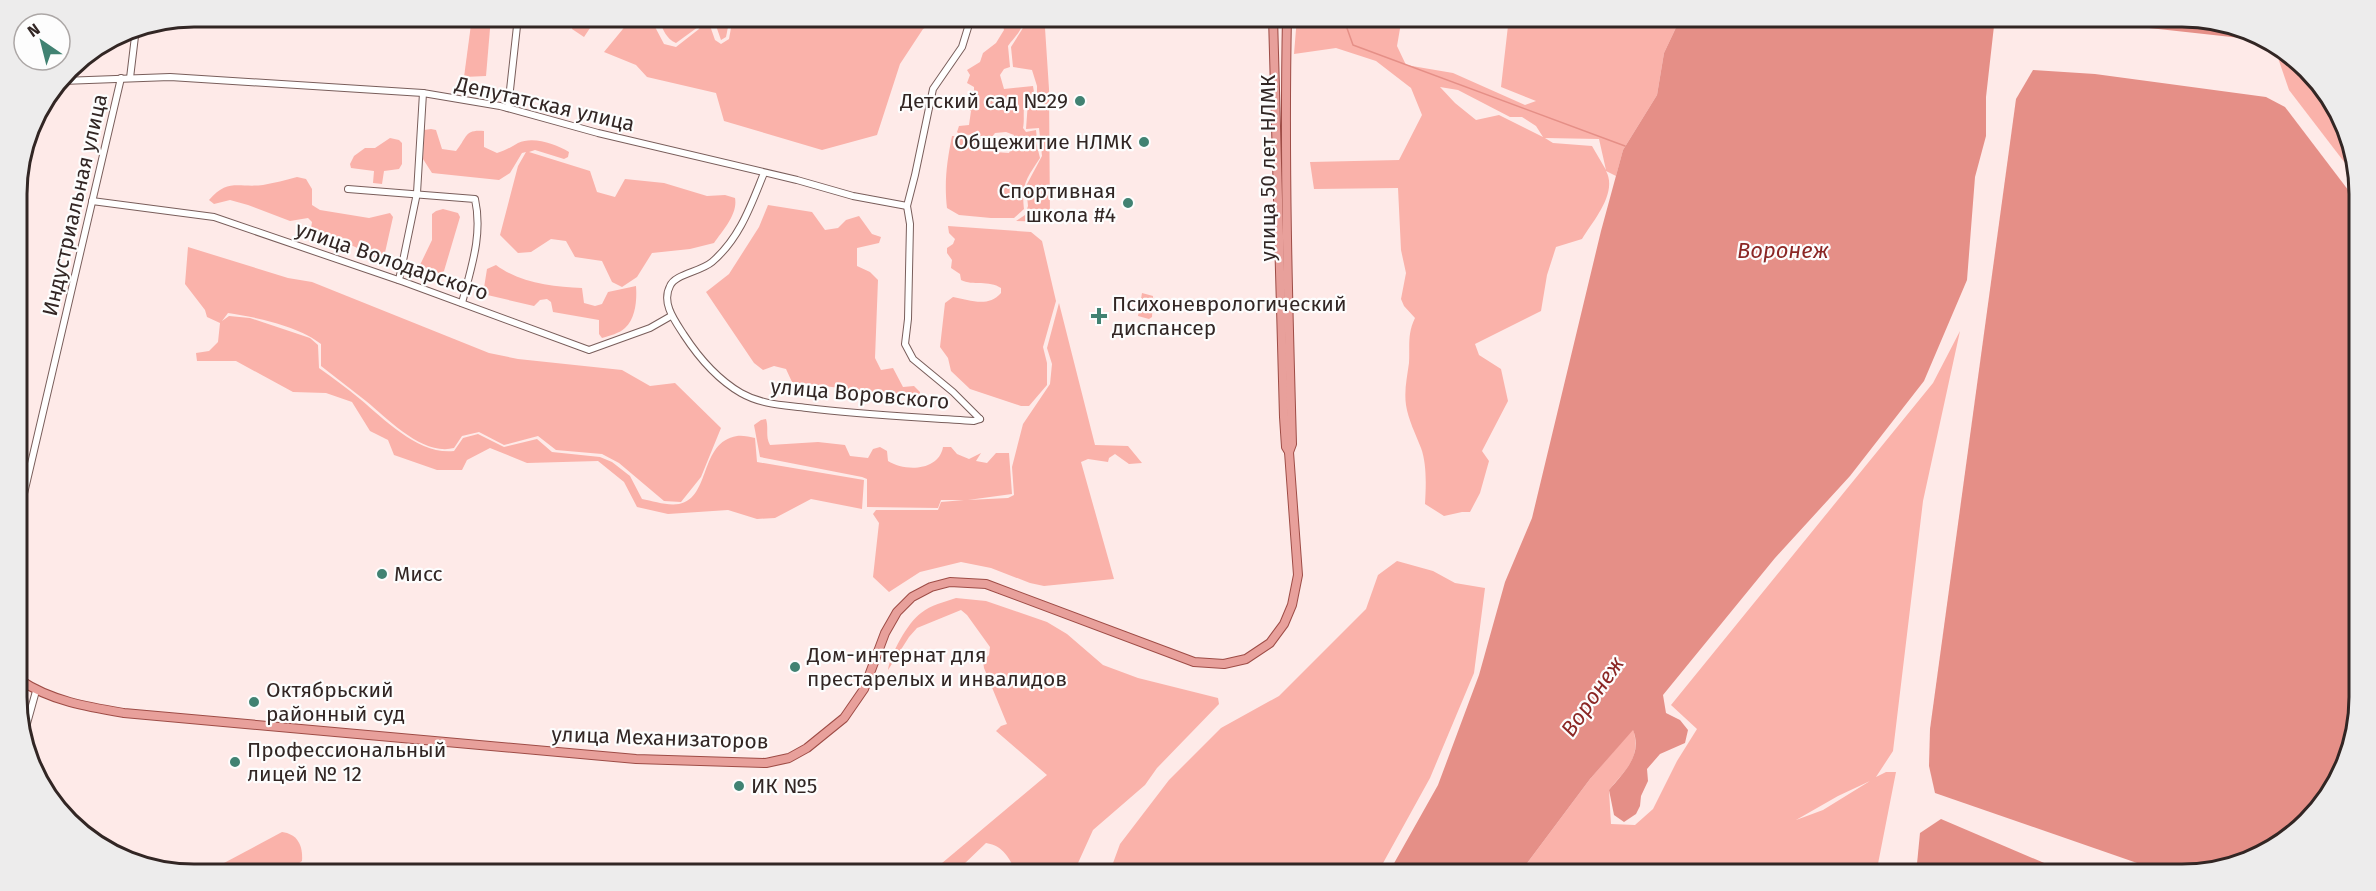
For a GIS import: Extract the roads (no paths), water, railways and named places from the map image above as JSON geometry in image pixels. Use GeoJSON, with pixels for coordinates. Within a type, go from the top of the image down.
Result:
{"type":"FeatureCollection","features":[{"type":"Feature","properties":{"kind":"main road","name":"улица 50 лет НЛМК"},"geometry":{"type":"LineString","coordinates":[[1273,27],[1285,318]]}},
{"type":"Feature","properties":{"kind":"main road","name":"улица 50 лет НЛМК"},"geometry":{"type":"LineString","coordinates":[[1270,643],[1284,624],[1292,605],[1298,575],[1289,453],[1286,447],[1284,417],[1287,27]]}},
{"type":"Feature","properties":{"kind":"main road","name":"улица Механизаторов"},"geometry":{"type":"LineString","coordinates":[[27,685],[36,691],[70,703],[113,712],[225,724],[636,759],[752,764],[789,758],[807,748],[844,717],[864,689],[885,633],[897,612],[912,597],[921,592],[951,582],[986,584],[1194,662],[1224,664],[1246,659],[1270,643]]}},
{"type":"Feature","properties":{"kind":"street"},"geometry":{"type":"LineString","coordinates":[[508,108],[517,27]]}},
{"type":"Feature","properties":{"kind":"street"},"geometry":{"type":"LineString","coordinates":[[907,207],[933,89],[962,46],[968,27]]}},
{"type":"Feature","properties":{"kind":"street","name":"Индустриальная улица"},"geometry":{"type":"LineString","coordinates":[[130,78],[135,38]]}},
{"type":"Feature","properties":{"kind":"street","name":"Индустриальная улица"},"geometry":{"type":"LineString","coordinates":[[27,481],[121,78]]}},
{"type":"Feature","properties":{"kind":"street","name":"Депутатская улица"},"geometry":{"type":"LineString","coordinates":[[72,80],[181,78],[423,93],[508,108],[598,134],[907,207]]}},
{"type":"Feature","properties":{"kind":"street"},"geometry":{"type":"LineString","coordinates":[[399,280],[417,193],[423,93]]}},
{"type":"Feature","properties":{"kind":"street"},"geometry":{"type":"LineString","coordinates":[[671,316],[668,300],[670,285],[678,277],[702,269],[728,246],[744,223],[764,173]]}},
{"type":"Feature","properties":{"kind":"street"},"geometry":{"type":"LineString","coordinates":[[348,189],[475,199],[478,211],[476,249],[462,303]]}},
{"type":"Feature","properties":{"kind":"street","name":"улица Володарского"},"geometry":{"type":"LineString","coordinates":[[92,201],[214,217],[399,280],[589,350],[650,328],[671,316]]}},
{"type":"Feature","properties":{"kind":"street","name":"улица Воровского"},"geometry":{"type":"LineString","coordinates":[[671,316],[715,374],[740,393],[761,402],[854,414],[974,422],[980,419],[953,392],[913,359],[905,344],[908,319],[910,224],[907,207]]}},
{"type":"Feature","properties":{"kind":"street"},"geometry":{"type":"LineString","coordinates":[[28,719],[36,691]]}},
{"type":"Feature","properties":{"kind":"water","name":"Воронеж"},"geometry":{"type":"Polygon","coordinates":[[[1676,27],[1994,27],[1986,97],[1986,136],[1975,177],[1967,280],[1924,381],[1850,476],[1775,558],[1663,695],[1666,713],[1680,720],[1688,730],[1685,743],[1660,754],[1647,769],[1648,781],[1636,814],[1624,822],[1614,815],[1609,790],[1626,770],[1634,755],[1636,747],[1633,730],[1590,779],[1526,864],[1394,864],[1438,785],[1479,675],[1505,582],[1532,518],[1601,231],[1623,150],[1657,95],[1664,53],[1676,27]]]}},
{"type":"Feature","properties":{"kind":"water"},"geometry":{"type":"Polygon","coordinates":[[[2140,27],[2193,27],[2214,30],[2240,38],[2140,27]]]}},
{"type":"Feature","properties":{"kind":"water"},"geometry":{"type":"Polygon","coordinates":[[[2033,70],[2095,74],[2266,97],[2285,107],[2349,191],[2348,718],[2340,750],[2327,780],[2300,815],[2275,836],[2256,847],[2214,861],[2193,864],[2140,864],[1935,793],[1929,766],[1930,729],[2016,99],[2033,70]]]}},
{"type":"Feature","properties":{"kind":"water"},"geometry":{"type":"Polygon","coordinates":[[[1941,819],[2047,864],[1917,864],[1920,833],[1941,819]]]}},
{"type":"Feature","properties":{"kind":"waterway"},"geometry":{"type":"LineString","coordinates":[[1347,27],[1353,45],[1625,146]]}},
{"type":"Feature","properties":{"kind":"place","name":"Детский сад №29"},"geometry":{"type":"Point","coordinates":[1080,101]}},
{"type":"Feature","properties":{"kind":"place","name":"Общежитие НЛМК"},"geometry":{"type":"Point","coordinates":[1144,142]}},
{"type":"Feature","properties":{"kind":"place","name":"Спортивная школа #4"},"geometry":{"type":"Point","coordinates":[1128,203]}},
{"type":"Feature","properties":{"kind":"place","name":"Психоневрологический диспансер"},"geometry":{"type":"Point","coordinates":[1099,316]}},
{"type":"Feature","properties":{"kind":"place","name":"Мисс"},"geometry":{"type":"Point","coordinates":[382,574]}},
{"type":"Feature","properties":{"kind":"place","name":"Дом-интернат для престарелых и инвалидов"},"geometry":{"type":"Point","coordinates":[795,667]}},
{"type":"Feature","properties":{"kind":"place","name":"Октябрьский районный суд"},"geometry":{"type":"Point","coordinates":[254,702]}},
{"type":"Feature","properties":{"kind":"place","name":"Профессиональный лицей № 12"},"geometry":{"type":"Point","coordinates":[235,762]}},
{"type":"Feature","properties":{"kind":"place","name":"ИК №5"},"geometry":{"type":"Point","coordinates":[739,786]}}]}
